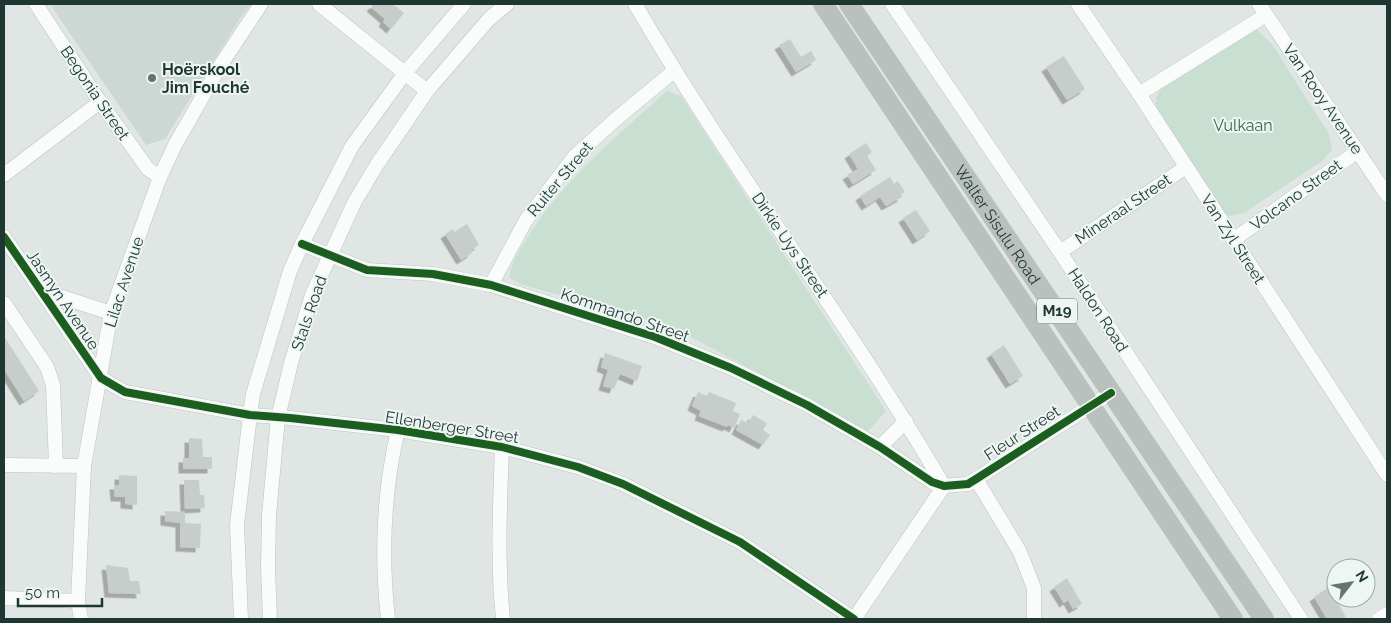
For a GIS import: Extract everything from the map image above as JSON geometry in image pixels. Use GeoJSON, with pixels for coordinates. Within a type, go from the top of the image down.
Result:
{"type":"FeatureCollection","features":[{"type":"Feature","properties":{"kind":"highway","name":"Walter Sisulu Road"},"geometry":{"type":"LineString","coordinates":[[849,4],[1174,486],[1257,617]]}},
{"type":"Feature","properties":{"kind":"highway","name":"Walter Sisulu Road"},"geometry":{"type":"LineString","coordinates":[[832,7],[896,113],[1233,619]]}},
{"type":"Feature","properties":{"kind":"highway"},"geometry":{"type":"LineString","coordinates":[[896,113],[914,100]]}},
{"type":"Feature","properties":{"kind":"highway"},"geometry":{"type":"LineString","coordinates":[[991,256],[1011,244]]}},
{"type":"Feature","properties":{"kind":"highway"},"geometry":{"type":"LineString","coordinates":[[1153,499],[1174,486]]}},
{"type":"Feature","properties":{"kind":"street","name":"Begonia Street"},"geometry":{"type":"LineString","coordinates":[[36,4],[100,102],[148,169],[160,177]]}},
{"type":"Feature","properties":{"kind":"street","name":"Lilac Avenue"},"geometry":{"type":"LineString","coordinates":[[81,619],[78,600],[84,466],[111,313],[160,177],[175,145],[220,66],[262,4]]}},
{"type":"Feature","properties":{"kind":"street"},"geometry":{"type":"LineString","coordinates":[[319,4],[427,91]]}},
{"type":"Feature","properties":{"kind":"street","name":"Stals Road"},"geometry":{"type":"LineString","coordinates":[[241,619],[237,525],[250,415],[253,394],[290,271],[352,146],[405,73],[464,4]]}},
{"type":"Feature","properties":{"kind":"street","name":"Stals Road"},"geometry":{"type":"LineString","coordinates":[[270,619],[268,568],[269,515],[278,418],[291,363],[312,295],[354,203],[376,166],[427,91],[490,19],[507,4]]}},
{"type":"Feature","properties":{"kind":"street","name":"Dirkie Uys Street"},"geometry":{"type":"LineString","coordinates":[[635,4],[674,71],[906,421],[944,486]]}},
{"type":"Feature","properties":{"kind":"street","name":"Haldon Road"},"geometry":{"type":"LineString","coordinates":[[892,4],[1060,252],[1301,619]]}},
{"type":"Feature","properties":{"kind":"street","name":"Van Zyl Street"},"geometry":{"type":"LineString","coordinates":[[1078,4],[1139,94],[1387,474]]}},
{"type":"Feature","properties":{"kind":"street"},"geometry":{"type":"LineString","coordinates":[[1139,94],[1263,9]]}},
{"type":"Feature","properties":{"kind":"street","name":"Van Rooy Avenue"},"geometry":{"type":"LineString","coordinates":[[1263,9],[1387,195]]}},
{"type":"Feature","properties":{"kind":"street","name":"Ruiter Street"},"geometry":{"type":"LineString","coordinates":[[491,285],[526,220],[574,157],[674,71]]}},
{"type":"Feature","properties":{"kind":"street"},"geometry":{"type":"LineString","coordinates":[[4,175],[100,102]]}},
{"type":"Feature","properties":{"kind":"street","name":"Volcano Street"},"geometry":{"type":"LineString","coordinates":[[1233,240],[1358,150]]}},
{"type":"Feature","properties":{"kind":"street","name":"Mineraal Street"},"geometry":{"type":"LineString","coordinates":[[1060,252],[1186,167]]}},
{"type":"Feature","properties":{"kind":"street","name":"Jasmyn Avenue"},"geometry":{"type":"LineString","coordinates":[[4,237],[100,378]]}},
{"type":"Feature","properties":{"kind":"street","name":"Kommando Street"},"geometry":{"type":"LineString","coordinates":[[302,244],[367,270],[433,274],[491,285],[655,337],[722,364],[807,405],[880,447],[932,482],[944,486]]}},
{"type":"Feature","properties":{"kind":"street"},"geometry":{"type":"LineString","coordinates":[[40,290],[111,313]]}},
{"type":"Feature","properties":{"kind":"street"},"geometry":{"type":"LineString","coordinates":[[4,303],[47,367],[53,385],[56,466]]}},
{"type":"Feature","properties":{"kind":"street","name":"Ellenberger Street"},"geometry":{"type":"LineString","coordinates":[[100,378],[125,392],[250,415],[398,430],[502,447],[578,467],[623,484],[740,542],[854,619]]}},
{"type":"Feature","properties":{"kind":"street","name":"Fleur Street"},"geometry":{"type":"LineString","coordinates":[[944,486],[968,484],[1111,392]]}},
{"type":"Feature","properties":{"kind":"street"},"geometry":{"type":"LineString","coordinates":[[880,447],[906,421]]}},
{"type":"Feature","properties":{"kind":"street"},"geometry":{"type":"LineString","coordinates":[[388,619],[383,554],[385,512],[390,462],[398,430]]}},
{"type":"Feature","properties":{"kind":"street"},"geometry":{"type":"LineString","coordinates":[[502,447],[499,541],[503,619]]}},
{"type":"Feature","properties":{"kind":"street"},"geometry":{"type":"LineString","coordinates":[[4,465],[84,466]]}},
{"type":"Feature","properties":{"kind":"street"},"geometry":{"type":"LineString","coordinates":[[976,479],[1020,552],[1034,588],[1034,619]]}},
{"type":"Feature","properties":{"kind":"street"},"geometry":{"type":"LineString","coordinates":[[854,619],[944,486]]}},
{"type":"Feature","properties":{"kind":"street"},"geometry":{"type":"LineString","coordinates":[[4,598],[78,600]]}},
{"type":"Feature","properties":{"kind":"street"},"geometry":{"type":"LineString","coordinates":[[1378,619],[1387,614]]}},
{"type":"Feature","properties":{"kind":"shaded area","name":"Hoërskool Jim Fouché"},"geometry":{"type":"Polygon","coordinates":[[[50,4],[251,4],[165,139],[146,145],[50,4]]]}},
{"type":"Feature","properties":{"kind":"green space","name":"Vulkaan"},"geometry":{"type":"Polygon","coordinates":[[[1256,29],[1272,44],[1329,134],[1332,150],[1322,161],[1244,213],[1229,216],[1216,210],[1156,115],[1156,97],[1163,85],[1256,29]]]}},
{"type":"Feature","properties":{"kind":"green space"},"geometry":{"type":"Polygon","coordinates":[[[667,91],[681,96],[886,411],[868,431],[670,326],[520,284],[509,277],[520,249],[556,198],[609,143],[667,91]]]}},
{"type":"Feature","properties":{"kind":"building"},"geometry":{"type":"Polygon","coordinates":[[[374,4],[393,4],[404,13],[391,29],[383,22],[385,19],[371,7],[374,4]]]}},
{"type":"Feature","properties":{"kind":"building"},"geometry":{"type":"Polygon","coordinates":[[[790,39],[801,57],[811,51],[816,60],[796,72],[779,45],[790,39]]]}},
{"type":"Feature","properties":{"kind":"building"},"geometry":{"type":"Polygon","coordinates":[[[1064,56],[1085,89],[1067,100],[1046,67],[1064,56]]]}},
{"type":"Feature","properties":{"kind":"building"},"geometry":{"type":"Polygon","coordinates":[[[866,143],[872,152],[867,156],[876,170],[853,184],[847,175],[858,169],[849,154],[866,143]]]}},
{"type":"Feature","properties":{"kind":"building"},"geometry":{"type":"Polygon","coordinates":[[[890,177],[894,184],[898,181],[905,192],[901,194],[902,197],[886,206],[880,197],[866,206],[860,196],[890,177]]]}},
{"type":"Feature","properties":{"kind":"building"},"geometry":{"type":"Polygon","coordinates":[[[916,210],[930,231],[917,240],[903,218],[916,210]]]}},
{"type":"Feature","properties":{"kind":"building"},"geometry":{"type":"Polygon","coordinates":[[[467,224],[479,245],[471,250],[472,253],[461,260],[445,234],[453,229],[454,232],[467,224]]]}},
{"type":"Feature","properties":{"kind":"building"},"geometry":{"type":"Polygon","coordinates":[[[4,336],[39,391],[24,401],[4,369],[4,336]]]}},
{"type":"Feature","properties":{"kind":"building"},"geometry":{"type":"Polygon","coordinates":[[[1004,345],[1023,376],[1010,384],[991,354],[1004,345]]]}},
{"type":"Feature","properties":{"kind":"building"},"geometry":{"type":"Polygon","coordinates":[[[605,353],[642,366],[637,381],[620,374],[614,389],[603,386],[608,370],[601,367],[605,353]]]}},
{"type":"Feature","properties":{"kind":"building"},"geometry":{"type":"Polygon","coordinates":[[[698,392],[707,396],[709,392],[736,403],[733,411],[740,414],[734,428],[699,416],[701,411],[692,406],[698,392]]]}},
{"type":"Feature","properties":{"kind":"building"},"geometry":{"type":"Polygon","coordinates":[[[753,415],[767,423],[763,430],[770,435],[763,445],[736,430],[741,420],[748,423],[753,415]]]}},
{"type":"Feature","properties":{"kind":"building"},"geometry":{"type":"Polygon","coordinates":[[[189,438],[202,439],[203,457],[212,457],[212,469],[183,469],[183,458],[189,458],[189,438]]]}},
{"type":"Feature","properties":{"kind":"building"},"geometry":{"type":"Polygon","coordinates":[[[119,475],[137,476],[137,505],[125,504],[125,497],[115,497],[114,485],[119,485],[119,475]]]}},
{"type":"Feature","properties":{"kind":"building"},"geometry":{"type":"Polygon","coordinates":[[[184,480],[199,480],[200,495],[204,495],[205,508],[185,509],[184,480]]]}},
{"type":"Feature","properties":{"kind":"building"},"geometry":{"type":"Polygon","coordinates":[[[165,511],[185,512],[185,523],[201,524],[200,548],[180,547],[180,523],[165,521],[165,511]]]}},
{"type":"Feature","properties":{"kind":"building"},"geometry":{"type":"Polygon","coordinates":[[[106,565],[128,568],[130,581],[139,581],[141,594],[109,593],[106,565]]]}},
{"type":"Feature","properties":{"kind":"building"},"geometry":{"type":"Polygon","coordinates":[[[1067,578],[1082,604],[1073,609],[1068,600],[1064,603],[1054,587],[1067,578]]]}},
{"type":"Feature","properties":{"kind":"building"},"geometry":{"type":"Polygon","coordinates":[[[1326,589],[1326,608],[1341,608],[1346,617],[1342,619],[1327,619],[1314,597],[1326,589]]]}},
{"type":"Feature","properties":{"kind":"cycle path"},"geometry":{"type":"LineString","coordinates":[[4,237],[101,378],[125,392],[250,415],[398,430],[502,447],[578,467],[623,484],[740,542],[854,619]]}},
{"type":"Feature","properties":{"kind":"cycle path"},"geometry":{"type":"LineString","coordinates":[[302,244],[367,270],[433,274],[491,285],[655,337],[731,368],[807,405],[880,447],[932,482],[944,486],[968,484],[1111,393]]}},
{"type":"Feature","properties":{"kind":"place","name":"Hoërskool Jim Fouché"},"geometry":{"type":"Point","coordinates":[152,78]}}]}
